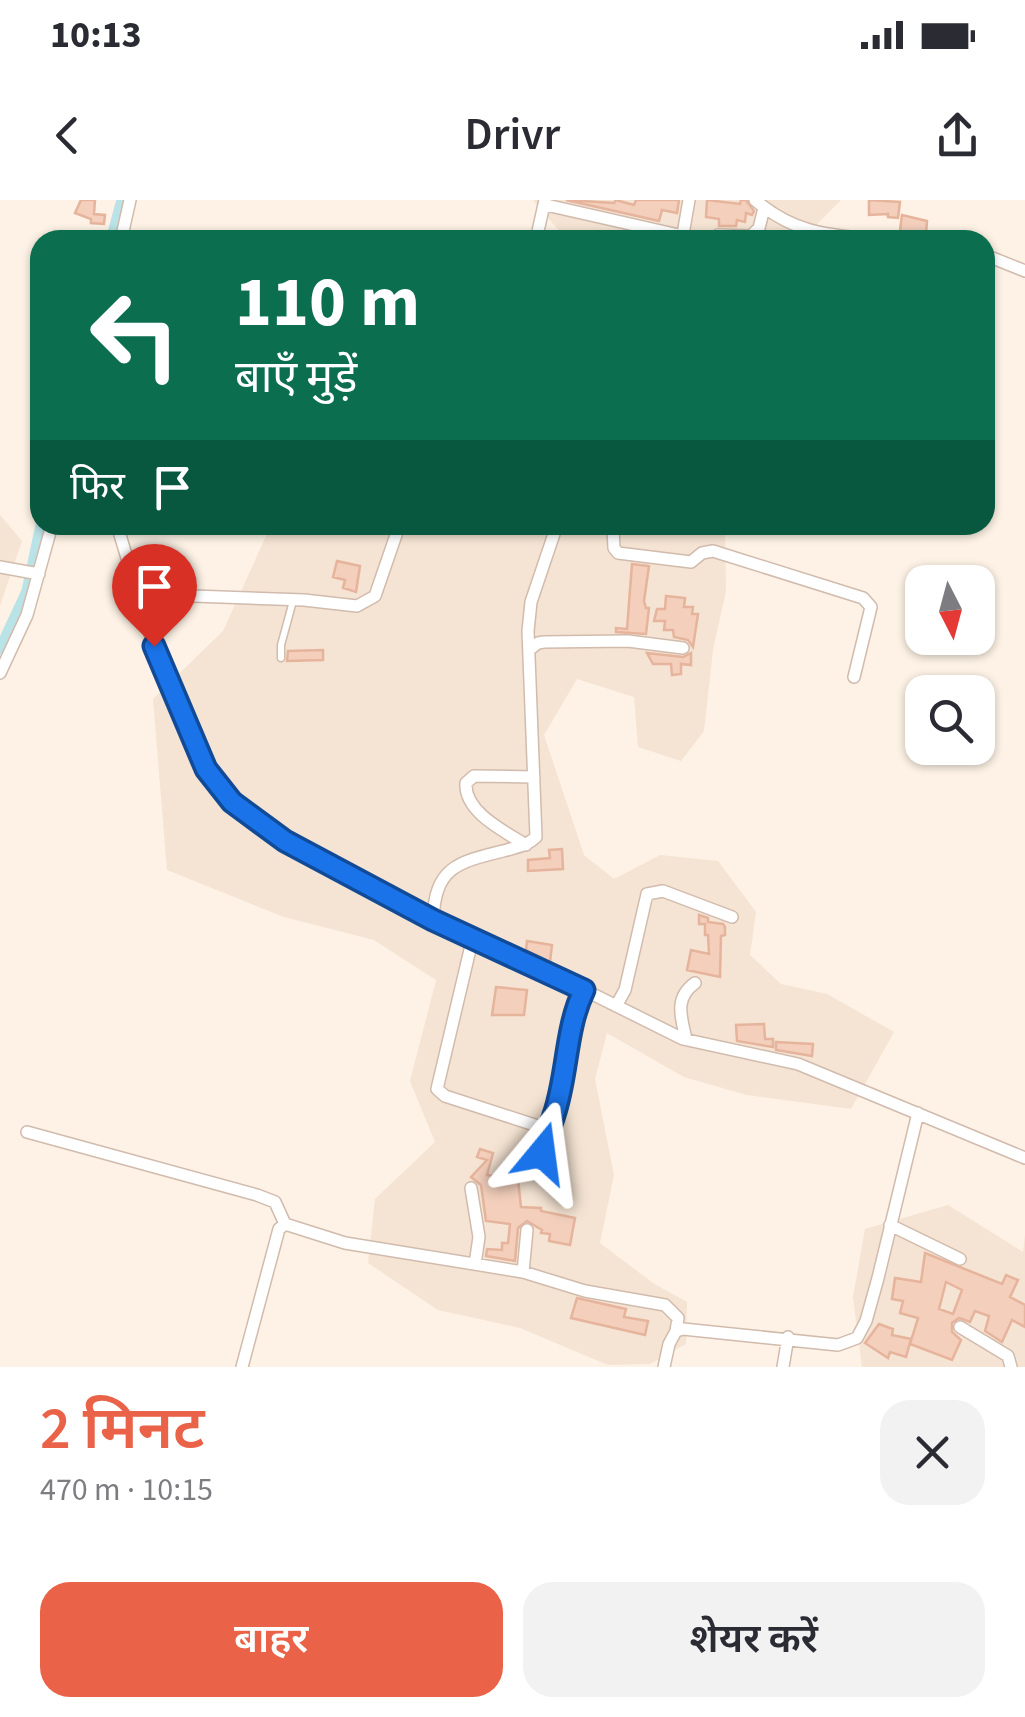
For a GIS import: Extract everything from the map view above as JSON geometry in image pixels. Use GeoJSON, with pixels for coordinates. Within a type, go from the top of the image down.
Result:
{"type":"FeatureCollection","features":[{"type":"Feature","properties":{"kind":"street"},"geometry":{"type":"LineString","coordinates":[[123,230],[130,200]]}},
{"type":"Feature","properties":{"kind":"street"},"geometry":{"type":"LineString","coordinates":[[684,230],[689,200]]}},
{"type":"Feature","properties":{"kind":"street"},"geometry":{"type":"LineString","coordinates":[[538,230],[545,202],[652,230]]}},
{"type":"Feature","properties":{"kind":"street"},"geometry":{"type":"LineString","coordinates":[[758,230],[759,204]]}},
{"type":"Feature","properties":{"kind":"street"},"geometry":{"type":"LineString","coordinates":[[759,204],[777,219],[805,230]]}},
{"type":"Feature","properties":{"kind":"street"},"geometry":{"type":"LineString","coordinates":[[995,258],[1025,271]]}},
{"type":"Feature","properties":{"kind":"street"},"geometry":{"type":"LineString","coordinates":[[0,674],[28,615],[32,572],[48,535]]}},
{"type":"Feature","properties":{"kind":"street"},"geometry":{"type":"LineString","coordinates":[[120,535],[164,672],[206,769],[220,790],[285,841],[581,995],[616,1006],[686,1040],[798,1064],[916,1119],[1025,1158]]}},
{"type":"Feature","properties":{"kind":"street"},"geometry":{"type":"LineString","coordinates":[[138,594],[357,606],[375,596],[396,535]]}},
{"type":"Feature","properties":{"kind":"street"},"geometry":{"type":"LineString","coordinates":[[433,920],[437,886],[450,870],[526,845],[537,832],[529,650],[531,602],[554,535]]}},
{"type":"Feature","properties":{"kind":"street"},"geometry":{"type":"LineString","coordinates":[[614,535],[618,553],[691,562],[702,553],[714,551],[869,601],[854,677]]}},
{"type":"Feature","properties":{"kind":"street"},"geometry":{"type":"LineString","coordinates":[[0,567],[32,572]]}},
{"type":"Feature","properties":{"kind":"street"},"geometry":{"type":"LineString","coordinates":[[529,650],[538,642],[628,641],[683,648]]}},
{"type":"Feature","properties":{"kind":"street"},"geometry":{"type":"LineString","coordinates":[[526,845],[473,806],[466,795],[466,783],[474,776],[534,777]]}},
{"type":"Feature","properties":{"kind":"street"},"geometry":{"type":"LineString","coordinates":[[616,1006],[625,990],[647,894],[664,891],[732,917]]}},
{"type":"Feature","properties":{"kind":"street"},"geometry":{"type":"LineString","coordinates":[[473,937],[437,1090],[547,1129]]}},
{"type":"Feature","properties":{"kind":"street"},"geometry":{"type":"LineString","coordinates":[[686,1040],[680,1002],[694,983]]}},
{"type":"Feature","properties":{"kind":"street"},"geometry":{"type":"LineString","coordinates":[[542,1153],[581,995]]}},
{"type":"Feature","properties":{"kind":"street"},"geometry":{"type":"LineString","coordinates":[[676,1331],[838,1344],[857,1338],[866,1321],[916,1119]]}},
{"type":"Feature","properties":{"kind":"street"},"geometry":{"type":"LineString","coordinates":[[27,1132],[258,1195],[275,1202],[285,1224],[346,1243],[522,1272],[585,1291],[665,1305],[678,1318],[664,1367]]}},
{"type":"Feature","properties":{"kind":"street"},"geometry":{"type":"LineString","coordinates":[[471,1188],[479,1237],[475,1264]]}},
{"type":"Feature","properties":{"kind":"street"},"geometry":{"type":"LineString","coordinates":[[242,1367],[280,1229],[285,1224]]}},
{"type":"Feature","properties":{"kind":"street"},"geometry":{"type":"LineString","coordinates":[[890,1225],[960,1259]]}},
{"type":"Feature","properties":{"kind":"street"},"geometry":{"type":"LineString","coordinates":[[522,1272],[528,1230]]}},
{"type":"Feature","properties":{"kind":"street"},"geometry":{"type":"LineString","coordinates":[[960,1327],[1008,1356],[1011,1367]]}},
{"type":"Feature","properties":{"kind":"street"},"geometry":{"type":"LineString","coordinates":[[783,1367],[788,1337]]}},
{"type":"Feature","properties":{"kind":"lane"},"geometry":{"type":"LineString","coordinates":[[281,658],[294,600]]}},
{"type":"Feature","properties":{"kind":"shaded area"},"geometry":{"type":"Polygon","coordinates":[[[533,200],[841,200],[811,230],[558,230],[533,200]]]}},
{"type":"Feature","properties":{"kind":"shaded area"},"geometry":{"type":"Polygon","coordinates":[[[0,515],[22,541],[0,606],[0,515]]]}},
{"type":"Feature","properties":{"kind":"shaded area"},"geometry":{"type":"Polygon","coordinates":[[[266,535],[725,535],[726,591],[713,650],[704,731],[681,761],[638,747],[634,697],[577,679],[544,735],[584,855],[614,879],[660,855],[718,861],[756,912],[750,955],[781,984],[827,994],[894,1032],[851,1109],[747,1095],[684,1077],[607,1033],[595,1079],[614,1175],[600,1243],[653,1283],[687,1302],[686,1344],[650,1364],[608,1365],[520,1328],[438,1310],[368,1263],[375,1199],[435,1142],[410,1081],[436,980],[374,940],[284,917],[167,870],[153,699],[223,631],[266,535]]]}},
{"type":"Feature","properties":{"kind":"shaded area"},"geometry":{"type":"Polygon","coordinates":[[[948,1205],[1023,1252],[1025,1235],[1025,1367],[862,1367],[853,1297],[865,1229],[948,1205]]]}},
{"type":"Feature","properties":{"kind":"building"},"geometry":{"type":"Polygon","coordinates":[[[81,200],[95,200],[94,214],[105,215],[104,224],[91,223],[91,219],[75,213],[81,200]]]}},
{"type":"Feature","properties":{"kind":"building"},"geometry":{"type":"Polygon","coordinates":[[[566,200],[616,200],[634,205],[636,200],[679,200],[677,213],[662,210],[659,221],[566,200]]]}},
{"type":"Feature","properties":{"kind":"building"},"geometry":{"type":"Polygon","coordinates":[[[707,200],[740,204],[746,200],[754,211],[752,215],[746,213],[745,222],[737,220],[736,226],[719,226],[719,219],[706,217],[707,200]]]}},
{"type":"Feature","properties":{"kind":"building"},"geometry":{"type":"Polygon","coordinates":[[[869,200],[900,202],[898,218],[869,215],[869,200]]]}},
{"type":"Feature","properties":{"kind":"building"},"geometry":{"type":"Polygon","coordinates":[[[902,215],[927,221],[926,230],[900,230],[902,215]]]}},
{"type":"Feature","properties":{"kind":"building"},"geometry":{"type":"Polygon","coordinates":[[[337,561],[360,566],[356,592],[343,588],[345,580],[333,577],[337,561]]]}},
{"type":"Feature","properties":{"kind":"building"},"geometry":{"type":"Polygon","coordinates":[[[632,564],[649,566],[644,601],[649,608],[646,634],[616,632],[616,628],[627,629],[632,564]]]}},
{"type":"Feature","properties":{"kind":"building"},"geometry":{"type":"Polygon","coordinates":[[[666,596],[685,598],[684,607],[693,607],[692,614],[698,614],[693,647],[688,640],[674,637],[673,630],[664,630],[665,621],[654,621],[657,609],[665,609],[666,596]]]}},
{"type":"Feature","properties":{"kind":"building"},"geometry":{"type":"Polygon","coordinates":[[[323,650],[323,660],[287,661],[288,651],[323,650]]]}},
{"type":"Feature","properties":{"kind":"building"},"geometry":{"type":"Polygon","coordinates":[[[647,653],[683,657],[691,653],[691,665],[681,664],[681,674],[672,675],[671,664],[653,664],[647,653]]]}},
{"type":"Feature","properties":{"kind":"building"},"geometry":{"type":"Polygon","coordinates":[[[562,849],[563,869],[528,871],[528,860],[550,858],[549,850],[562,849]]]}},
{"type":"Feature","properties":{"kind":"building"},"geometry":{"type":"Polygon","coordinates":[[[699,915],[725,927],[725,935],[721,936],[720,977],[687,970],[691,950],[709,954],[708,935],[705,924],[699,924],[699,915]]]}},
{"type":"Feature","properties":{"kind":"building"},"geometry":{"type":"Polygon","coordinates":[[[527,941],[552,945],[550,962],[526,950],[527,941]]]}},
{"type":"Feature","properties":{"kind":"building"},"geometry":{"type":"Polygon","coordinates":[[[496,987],[527,990],[524,1015],[492,1015],[496,987]]]}},
{"type":"Feature","properties":{"kind":"building"},"geometry":{"type":"Polygon","coordinates":[[[764,1024],[765,1039],[773,1039],[773,1047],[737,1041],[736,1025],[764,1024]]]}},
{"type":"Feature","properties":{"kind":"building"},"geometry":{"type":"Polygon","coordinates":[[[776,1042],[813,1044],[812,1056],[776,1050],[776,1042]]]}},
{"type":"Feature","properties":{"kind":"building"},"geometry":{"type":"Polygon","coordinates":[[[480,1149],[493,1153],[487,1175],[518,1179],[521,1207],[541,1208],[575,1218],[570,1245],[549,1241],[550,1234],[541,1233],[527,1221],[518,1228],[515,1261],[486,1256],[487,1249],[502,1250],[502,1243],[508,1243],[510,1224],[486,1221],[481,1185],[471,1177],[487,1160],[477,1157],[480,1149]]]}},
{"type":"Feature","properties":{"kind":"building"},"geometry":{"type":"Polygon","coordinates":[[[925,1253],[1002,1284],[1006,1275],[1018,1280],[1010,1297],[1025,1305],[1025,1327],[1012,1320],[1002,1342],[985,1331],[989,1316],[975,1311],[970,1322],[959,1318],[952,1323],[952,1332],[961,1340],[952,1360],[910,1344],[918,1318],[900,1313],[903,1301],[892,1299],[895,1278],[921,1282],[925,1253]],[[946,1282],[939,1309],[953,1314],[962,1290],[946,1282]]]}},
{"type":"Feature","properties":{"kind":"building"},"geometry":{"type":"Polygon","coordinates":[[[577,1298],[626,1309],[624,1317],[648,1321],[645,1335],[571,1318],[577,1298]]]}},
{"type":"Feature","properties":{"kind":"building"},"geometry":{"type":"Polygon","coordinates":[[[879,1324],[893,1329],[892,1335],[911,1339],[906,1357],[890,1352],[888,1358],[865,1343],[879,1324]]]}},
{"type":"Feature","properties":{"kind":"waterway"},"geometry":{"type":"LineString","coordinates":[[114,230],[122,200]]}},
{"type":"Feature","properties":{"kind":"waterway"},"geometry":{"type":"LineString","coordinates":[[0,649],[27,591],[39,535]]}},
{"type":"Feature","properties":{"kind":"route"},"geometry":{"type":"LineString","coordinates":[[154,646],[206,769],[232,802],[285,841],[433,920],[584,990],[572,1022],[554,1115],[542,1153]]}}]}
